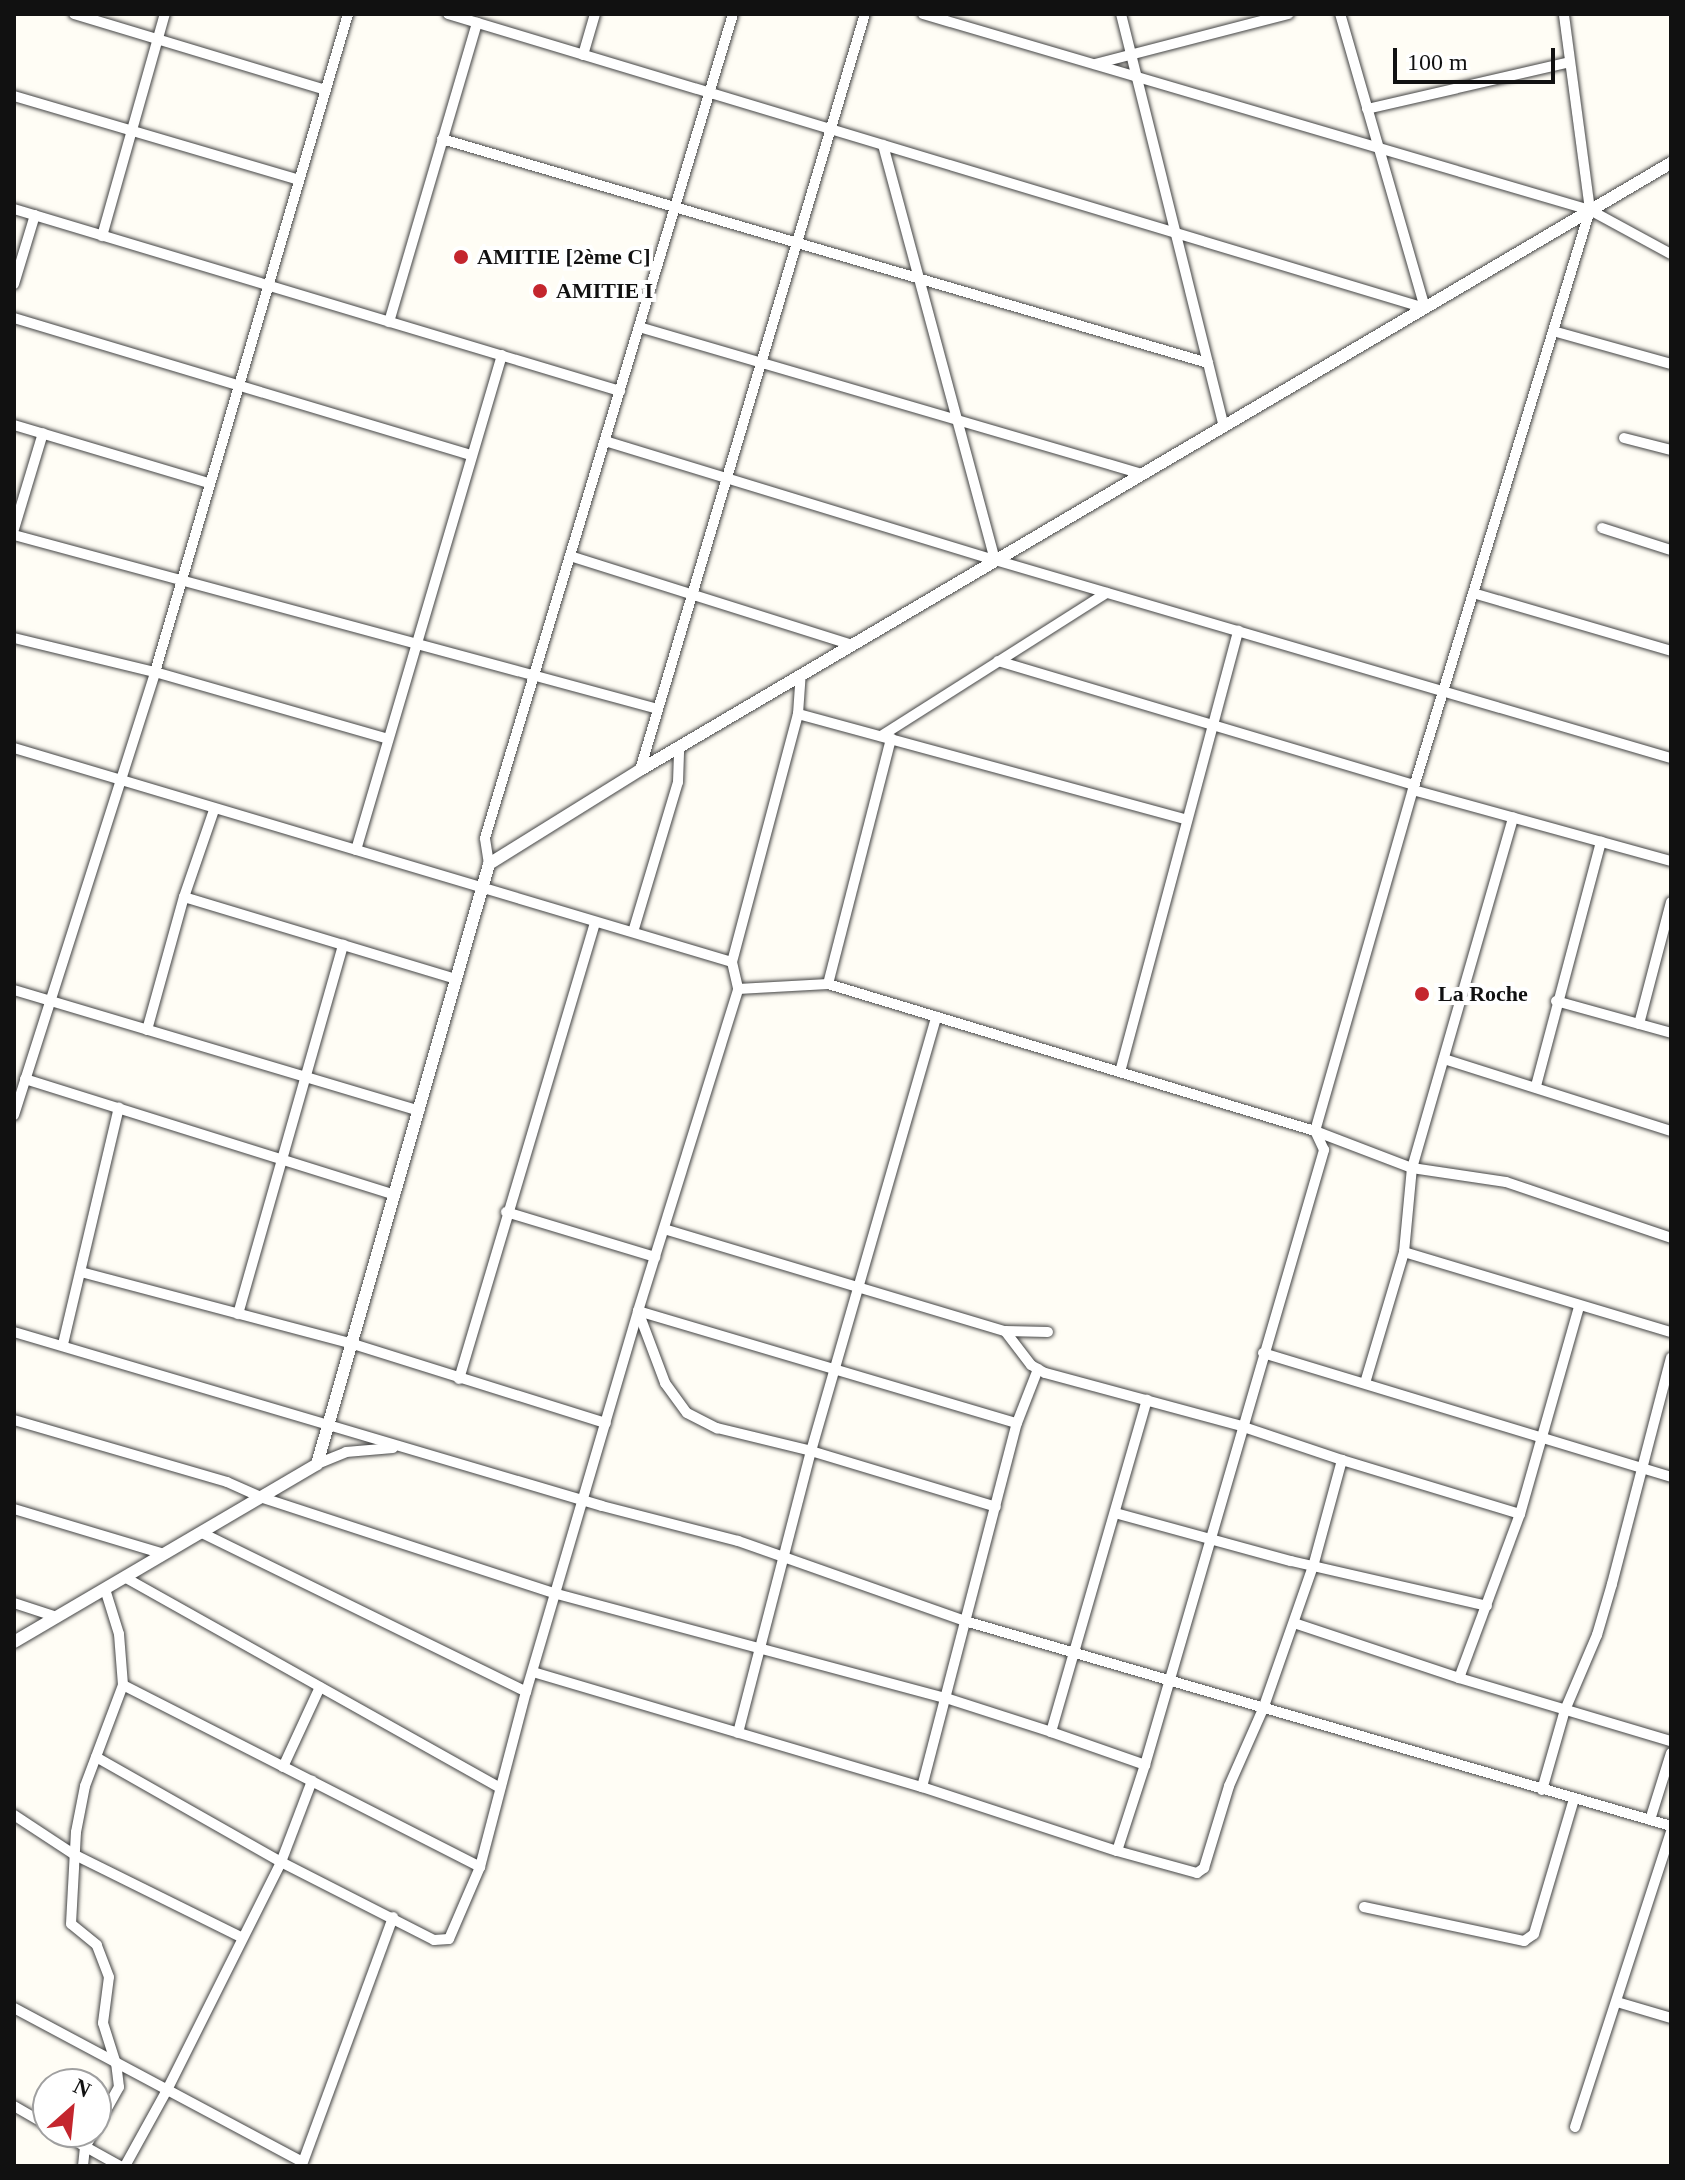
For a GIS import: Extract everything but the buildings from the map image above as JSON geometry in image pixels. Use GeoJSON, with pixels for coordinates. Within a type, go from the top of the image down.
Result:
{"type":"FeatureCollection","features":[{"type":"Feature","properties":{"kind":"street"},"geometry":{"type":"LineString","coordinates":[[74,14],[326,90]]}},
{"type":"Feature","properties":{"kind":"street"},"geometry":{"type":"LineString","coordinates":[[102,236],[165,14]]}},
{"type":"Feature","properties":{"kind":"street"},"geometry":{"type":"LineString","coordinates":[[14,1115],[48,1000],[155,672],[348,14]]}},
{"type":"Feature","properties":{"kind":"street"},"geometry":{"type":"LineString","coordinates":[[448,14],[1425,308]]}},
{"type":"Feature","properties":{"kind":"street"},"geometry":{"type":"LineString","coordinates":[[583,55],[595,14]]}},
{"type":"Feature","properties":{"kind":"street"},"geometry":{"type":"LineString","coordinates":[[317,1464],[326,1424],[483,888],[489,864],[485,838],[733,14]]}},
{"type":"Feature","properties":{"kind":"street"},"geometry":{"type":"LineString","coordinates":[[640,770],[865,14]]}},
{"type":"Feature","properties":{"kind":"street"},"geometry":{"type":"LineString","coordinates":[[923,14],[1590,210],[1671,254]]}},
{"type":"Feature","properties":{"kind":"street"},"geometry":{"type":"LineString","coordinates":[[1121,14],[1224,426]]}},
{"type":"Feature","properties":{"kind":"street"},"geometry":{"type":"LineString","coordinates":[[1094,64],[1289,14]]}},
{"type":"Feature","properties":{"kind":"street"},"geometry":{"type":"LineString","coordinates":[[1340,14],[1425,308]]}},
{"type":"Feature","properties":{"kind":"street"},"geometry":{"type":"LineString","coordinates":[[1117,1851],[1145,1765],[1241,1426],[1324,1150],[1315,1131],[1414,787],[1590,210],[1564,14]]}},
{"type":"Feature","properties":{"kind":"street"},"geometry":{"type":"LineString","coordinates":[[389,322],[477,23]]}},
{"type":"Feature","properties":{"kind":"street"},"geometry":{"type":"LineString","coordinates":[[1367,109],[1570,62]]}},
{"type":"Feature","properties":{"kind":"street"},"geometry":{"type":"LineString","coordinates":[[14,96],[299,180]]}},
{"type":"Feature","properties":{"kind":"street"},"geometry":{"type":"LineString","coordinates":[[442,139],[1208,363]]}},
{"type":"Feature","properties":{"kind":"street"},"geometry":{"type":"LineString","coordinates":[[883,145],[995,560]]}},
{"type":"Feature","properties":{"kind":"street"},"geometry":{"type":"LineString","coordinates":[[489,864],[679,746],[1671,163]]}},
{"type":"Feature","properties":{"kind":"street"},"geometry":{"type":"LineString","coordinates":[[14,209],[620,391]]}},
{"type":"Feature","properties":{"kind":"street"},"geometry":{"type":"LineString","coordinates":[[14,284],[35,215]]}},
{"type":"Feature","properties":{"kind":"street"},"geometry":{"type":"LineString","coordinates":[[14,318],[472,455]]}},
{"type":"Feature","properties":{"kind":"street"},"geometry":{"type":"LineString","coordinates":[[639,327],[1142,474]]}},
{"type":"Feature","properties":{"kind":"street"},"geometry":{"type":"LineString","coordinates":[[1553,331],[1671,364]]}},
{"type":"Feature","properties":{"kind":"street"},"geometry":{"type":"LineString","coordinates":[[356,850],[502,355]]}},
{"type":"Feature","properties":{"kind":"street"},"geometry":{"type":"LineString","coordinates":[[14,425],[209,483]]}},
{"type":"Feature","properties":{"kind":"street"},"geometry":{"type":"LineString","coordinates":[[14,529],[43,433]]}},
{"type":"Feature","properties":{"kind":"street"},"geometry":{"type":"LineString","coordinates":[[1624,438],[1671,450]]}},
{"type":"Feature","properties":{"kind":"street"},"geometry":{"type":"LineString","coordinates":[[605,441],[995,560],[1671,758]]}},
{"type":"Feature","properties":{"kind":"street"},"geometry":{"type":"LineString","coordinates":[[1602,528],[1671,550]]}},
{"type":"Feature","properties":{"kind":"street"},"geometry":{"type":"LineString","coordinates":[[14,535],[658,709]]}},
{"type":"Feature","properties":{"kind":"street"},"geometry":{"type":"LineString","coordinates":[[570,556],[852,645]]}},
{"type":"Feature","properties":{"kind":"street"},"geometry":{"type":"LineString","coordinates":[[828,984],[886,737],[1106,593]]}},
{"type":"Feature","properties":{"kind":"street"},"geometry":{"type":"LineString","coordinates":[[1473,593],[1671,651]]}},
{"type":"Feature","properties":{"kind":"street"},"geometry":{"type":"LineString","coordinates":[[1120,1072],[1238,631]]}},
{"type":"Feature","properties":{"kind":"street"},"geometry":{"type":"LineString","coordinates":[[14,638],[155,672],[388,739]]}},
{"type":"Feature","properties":{"kind":"street"},"geometry":{"type":"LineString","coordinates":[[998,661],[1513,817],[1671,861]]}},
{"type":"Feature","properties":{"kind":"street"},"geometry":{"type":"LineString","coordinates":[[96,1757],[281,1862],[434,1940],[449,1939],[480,1867],[526,1692],[638,1311],[738,989],[732,962],[798,714],[801,675]]}},
{"type":"Feature","properties":{"kind":"street"},"geometry":{"type":"LineString","coordinates":[[798,714],[1187,820]]}},
{"type":"Feature","properties":{"kind":"street"},"geometry":{"type":"LineString","coordinates":[[633,932],[678,782],[679,746]]}},
{"type":"Feature","properties":{"kind":"street"},"geometry":{"type":"LineString","coordinates":[[14,748],[595,924],[633,932],[732,962]]}},
{"type":"Feature","properties":{"kind":"street"},"geometry":{"type":"LineString","coordinates":[[147,1030],[184,897],[214,810]]}},
{"type":"Feature","properties":{"kind":"street"},"geometry":{"type":"LineString","coordinates":[[1365,1383],[1404,1252],[1412,1168],[1513,817]]}},
{"type":"Feature","properties":{"kind":"street"},"geometry":{"type":"LineString","coordinates":[[1536,1086],[1556,1001],[1601,842]]}},
{"type":"Feature","properties":{"kind":"street"},"geometry":{"type":"LineString","coordinates":[[184,897],[456,979]]}},
{"type":"Feature","properties":{"kind":"street"},"geometry":{"type":"LineString","coordinates":[[1639,1024],[1671,902]]}},
{"type":"Feature","properties":{"kind":"street"},"geometry":{"type":"LineString","coordinates":[[459,1379],[506,1212],[595,924]]}},
{"type":"Feature","properties":{"kind":"street"},"geometry":{"type":"LineString","coordinates":[[238,1314],[343,945]]}},
{"type":"Feature","properties":{"kind":"street"},"geometry":{"type":"LineString","coordinates":[[738,989],[828,984],[1315,1131],[1412,1168],[1506,1182],[1671,1238]]}},
{"type":"Feature","properties":{"kind":"street"},"geometry":{"type":"LineString","coordinates":[[14,990],[419,1111]]}},
{"type":"Feature","properties":{"kind":"street"},"geometry":{"type":"LineString","coordinates":[[1556,1001],[1671,1033]]}},
{"type":"Feature","properties":{"kind":"street"},"geometry":{"type":"LineString","coordinates":[[738,1733],[811,1451],[936,1017]]}},
{"type":"Feature","properties":{"kind":"street"},"geometry":{"type":"LineString","coordinates":[[1444,1059],[1671,1131]]}},
{"type":"Feature","properties":{"kind":"street"},"geometry":{"type":"LineString","coordinates":[[25,1079],[395,1195]]}},
{"type":"Feature","properties":{"kind":"street"},"geometry":{"type":"LineString","coordinates":[[63,1344],[119,1108]]}},
{"type":"Feature","properties":{"kind":"street"},"geometry":{"type":"LineString","coordinates":[[506,1212],[655,1257]]}},
{"type":"Feature","properties":{"kind":"street"},"geometry":{"type":"LineString","coordinates":[[664,1229],[1005,1331],[1048,1332]]}},
{"type":"Feature","properties":{"kind":"street"},"geometry":{"type":"LineString","coordinates":[[1404,1252],[1579,1307],[1671,1332]]}},
{"type":"Feature","properties":{"kind":"street"},"geometry":{"type":"LineString","coordinates":[[81,1272],[350,1343],[606,1423]]}},
{"type":"Feature","properties":{"kind":"street"},"geometry":{"type":"LineString","coordinates":[[1459,1678],[1520,1514],[1579,1307]]}},
{"type":"Feature","properties":{"kind":"street"},"geometry":{"type":"LineString","coordinates":[[638,1311],[1017,1423]]}},
{"type":"Feature","properties":{"kind":"street"},"geometry":{"type":"LineString","coordinates":[[638,1311],[665,1383],[687,1413],[717,1428],[811,1451],[996,1507]]}},
{"type":"Feature","properties":{"kind":"street"},"geometry":{"type":"LineString","coordinates":[[1005,1331],[1038,1369],[1241,1426],[1520,1514]]}},
{"type":"Feature","properties":{"kind":"street"},"geometry":{"type":"LineString","coordinates":[[14,1332],[63,1344],[583,1501],[738,1541],[965,1621],[1169,1678],[1263,1709],[1650,1820],[1671,1829],[1575,2127]]}},
{"type":"Feature","properties":{"kind":"street"},"geometry":{"type":"LineString","coordinates":[[1263,1353],[1671,1477]]}},
{"type":"Feature","properties":{"kind":"street"},"geometry":{"type":"LineString","coordinates":[[1542,1790],[1565,1710],[1605,1610],[1671,1358]]}},
{"type":"Feature","properties":{"kind":"street"},"geometry":{"type":"LineString","coordinates":[[922,1787],[1017,1423],[1038,1369]]}},
{"type":"Feature","properties":{"kind":"street"},"geometry":{"type":"LineString","coordinates":[[1051,1732],[1147,1400]]}},
{"type":"Feature","properties":{"kind":"street"},"geometry":{"type":"LineString","coordinates":[[14,1420],[227,1482],[260,1497],[557,1594],[946,1698],[1145,1765]]}},
{"type":"Feature","properties":{"kind":"street"},"geometry":{"type":"LineString","coordinates":[[14,1642],[317,1464],[346,1452],[374,1447],[408,1448]]}},
{"type":"Feature","properties":{"kind":"street"},"geometry":{"type":"LineString","coordinates":[[533,1672],[922,1787],[1117,1851],[1197,1873],[1204,1868],[1229,1786],[1263,1709],[1294,1623],[1342,1460]]}},
{"type":"Feature","properties":{"kind":"street"},"geometry":{"type":"LineString","coordinates":[[14,1509],[164,1554]]}},
{"type":"Feature","properties":{"kind":"street"},"geometry":{"type":"LineString","coordinates":[[1115,1513],[1210,1540],[1487,1606]]}},
{"type":"Feature","properties":{"kind":"street"},"geometry":{"type":"LineString","coordinates":[[202,1533],[526,1692]]}},
{"type":"Feature","properties":{"kind":"street"},"geometry":{"type":"LineString","coordinates":[[126,1578],[500,1788]]}},
{"type":"Feature","properties":{"kind":"street"},"geometry":{"type":"LineString","coordinates":[[105,1589],[119,1634],[123,1685],[85,1786],[75,1855],[71,1924],[97,1945],[109,1977],[103,2023],[116,2064],[119,2087],[112,2100]]}},
{"type":"Feature","properties":{"kind":"street"},"geometry":{"type":"LineString","coordinates":[[14,1603],[57,1617]]}},
{"type":"Feature","properties":{"kind":"street"},"geometry":{"type":"LineString","coordinates":[[1294,1623],[1459,1678],[1671,1741]]}},
{"type":"Feature","properties":{"kind":"street"},"geometry":{"type":"LineString","coordinates":[[123,1685],[480,1867]]}},
{"type":"Feature","properties":{"kind":"street"},"geometry":{"type":"LineString","coordinates":[[283,1767],[320,1687]]}},
{"type":"Feature","properties":{"kind":"street"},"geometry":{"type":"LineString","coordinates":[[1650,1820],[1671,1753]]}},
{"type":"Feature","properties":{"kind":"street"},"geometry":{"type":"LineString","coordinates":[[87,2148],[122,2166],[167,2090],[281,1862],[312,1781]]}},
{"type":"Feature","properties":{"kind":"street"},"geometry":{"type":"LineString","coordinates":[[1364,1907],[1524,1941],[1534,1934],[1574,1799]]}},
{"type":"Feature","properties":{"kind":"street"},"geometry":{"type":"LineString","coordinates":[[14,1815],[75,1855],[241,1937]]}},
{"type":"Feature","properties":{"kind":"street"},"geometry":{"type":"LineString","coordinates":[[14,2008],[303,2162],[393,1917]]}},
{"type":"Feature","properties":{"kind":"street"},"geometry":{"type":"LineString","coordinates":[[1617,2002],[1671,2018]]}},
{"type":"Feature","properties":{"kind":"street"},"geometry":{"type":"LineString","coordinates":[[14,2106],[32,2117]]}},
{"type":"Feature","properties":{"kind":"place","name":"AMITIE [2ème C]"},"geometry":{"type":"Point","coordinates":[461,257]}},
{"type":"Feature","properties":{"kind":"place","name":"AMITIE I"},"geometry":{"type":"Point","coordinates":[540,291]}},
{"type":"Feature","properties":{"kind":"place","name":"La Roche"},"geometry":{"type":"Point","coordinates":[1422,994]}}]}
